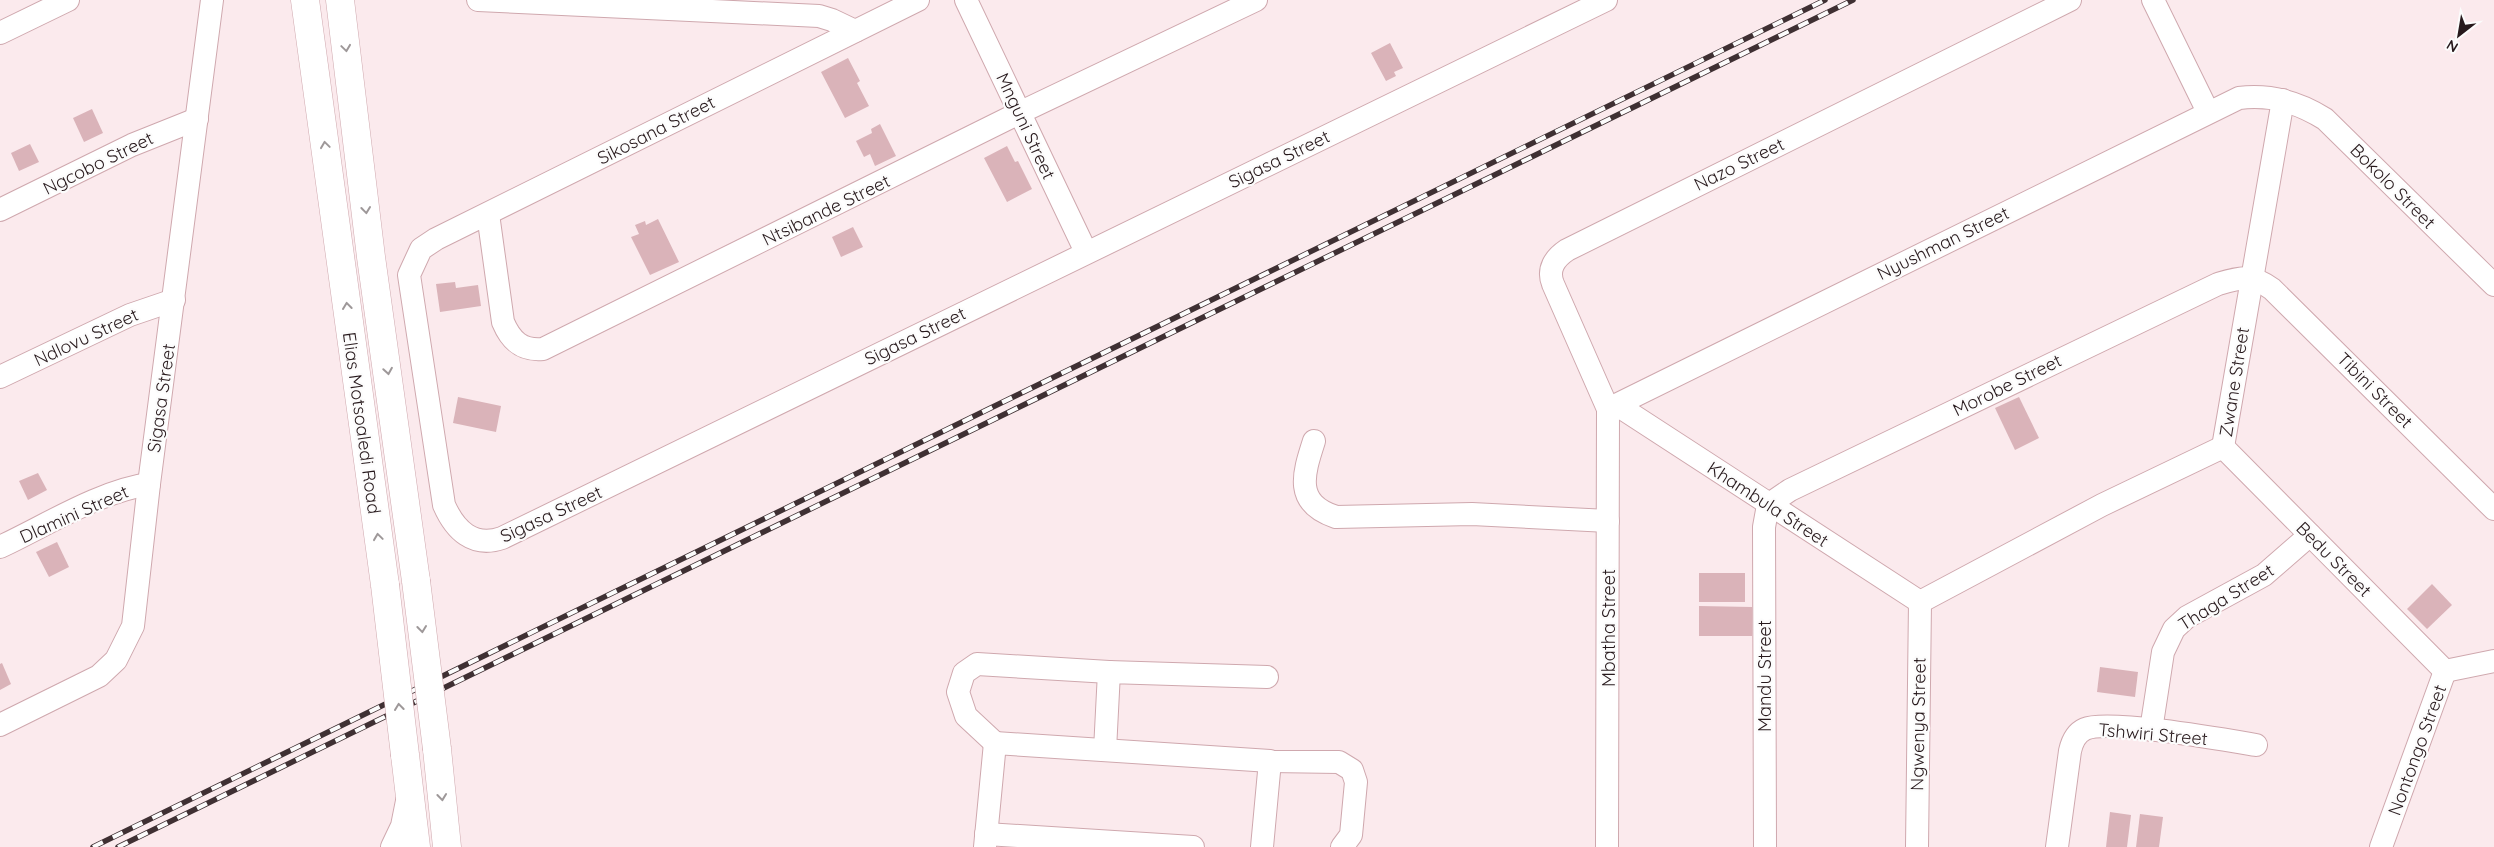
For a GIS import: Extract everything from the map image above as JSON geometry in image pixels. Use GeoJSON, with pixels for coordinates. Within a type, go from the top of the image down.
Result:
{"type":"FeatureCollection","features":[{"type":"Feature","properties":{"kind":"main road","name":"Elias Motsoaledi Road"},"geometry":{"type":"LineString","coordinates":[[305,0],[385,585],[416,847]]}},
{"type":"Feature","properties":{"kind":"main road","name":"Elias Motsoaledi Road"},"geometry":{"type":"LineString","coordinates":[[340,0],[371,257],[416,581],[447,847]]}},
{"type":"Feature","properties":{"kind":"street"},"geometry":{"type":"LineString","coordinates":[[1,28],[68,0]]}},
{"type":"Feature","properties":{"kind":"street","name":"Sigasa Street"},"geometry":{"type":"LineString","coordinates":[[0,725],[99,676],[116,660],[133,626],[149,484],[212,0]]}},
{"type":"Feature","properties":{"kind":"street"},"geometry":{"type":"LineString","coordinates":[[478,0],[818,16],[832,20],[855,31]]}},
{"type":"Feature","properties":{"kind":"street","name":"Sikosana Street"},"geometry":{"type":"LineString","coordinates":[[409,275],[416,256],[428,244],[918,0]]}},
{"type":"Feature","properties":{"kind":"street","name":"Mnguni Street"},"geometry":{"type":"LineString","coordinates":[[966,0],[1086,252]]}},
{"type":"Feature","properties":{"kind":"street","name":"Ntsibande Street"},"geometry":{"type":"LineString","coordinates":[[488,214],[503,322],[508,336],[518,345],[533,350],[543,349],[1256,0]]}},
{"type":"Feature","properties":{"kind":"street","name":"Sigasa Street"},"geometry":{"type":"LineString","coordinates":[[409,275],[444,505],[449,517],[464,534],[473,539],[492,542],[1606,0]]}},
{"type":"Feature","properties":{"kind":"street","name":"Nazo Street"},"geometry":{"type":"LineString","coordinates":[[1613,407],[1551,279],[1552,268],[1561,254],[2070,0]]}},
{"type":"Feature","properties":{"kind":"street"},"geometry":{"type":"LineString","coordinates":[[2153,0],[2208,112]]}},
{"type":"Feature","properties":{"kind":"street","name":"Nyushman Street"},"geometry":{"type":"LineString","coordinates":[[1613,407],[2208,112],[2239,98],[2257,96],[2283,100]]}},
{"type":"Feature","properties":{"kind":"street","name":"Zwane Street"},"geometry":{"type":"LineString","coordinates":[[1920,602],[2102,505],[2223,447],[2283,100]]}},
{"type":"Feature","properties":{"kind":"street","name":"Bokolo Street"},"geometry":{"type":"LineString","coordinates":[[2283,100],[2304,107],[2324,119],[2494,285]]}},
{"type":"Feature","properties":{"kind":"street","name":"Ngcobo Street"},"geometry":{"type":"LineString","coordinates":[[0,210],[132,145],[197,119]]}},
{"type":"Feature","properties":{"kind":"street","name":"Morobe Street"},"geometry":{"type":"LineString","coordinates":[[1768,505],[1790,490],[2214,286],[2232,280],[2251,278]]}},
{"type":"Feature","properties":{"kind":"street","name":"Tibini Street"},"geometry":{"type":"LineString","coordinates":[[2251,278],[2262,282],[2281,297],[2494,509]]}},
{"type":"Feature","properties":{"kind":"street","name":"Ndlovu Street"},"geometry":{"type":"LineString","coordinates":[[0,377],[130,315],[174,300]]}},
{"type":"Feature","properties":{"kind":"street","name":"Khambula Street"},"geometry":{"type":"LineString","coordinates":[[1613,407],[1920,602]]}},
{"type":"Feature","properties":{"kind":"street","name":"Mbatha Street"},"geometry":{"type":"LineString","coordinates":[[1607,847],[1608,521],[1613,407]]}},
{"type":"Feature","properties":{"kind":"street"},"geometry":{"type":"LineString","coordinates":[[1314,441],[1305,472],[1307,496],[1320,511],[1336,517],[1472,514],[1608,521]]}},
{"type":"Feature","properties":{"kind":"street","name":"Bedu Street"},"geometry":{"type":"LineString","coordinates":[[2223,447],[2445,672]]}},
{"type":"Feature","properties":{"kind":"street","name":"Dlamini Street"},"geometry":{"type":"LineString","coordinates":[[0,547],[100,499],[135,486],[149,484]]}},
{"type":"Feature","properties":{"kind":"street","name":"Mandu Street"},"geometry":{"type":"LineString","coordinates":[[1765,847],[1764,527],[1768,505]]}},
{"type":"Feature","properties":{"kind":"street","name":"Thaga Street"},"geometry":{"type":"LineString","coordinates":[[2151,730],[2163,652],[2174,629],[2187,617],[2264,575],[2310,535]]}},
{"type":"Feature","properties":{"kind":"street","name":"Ngwenya Street"},"geometry":{"type":"LineString","coordinates":[[1917,847],[1920,602]]}},
{"type":"Feature","properties":{"kind":"street","name":"Nontongo Street"},"geometry":{"type":"LineString","coordinates":[[2382,847],[2445,672],[2494,661]]}},
{"type":"Feature","properties":{"kind":"street"},"geometry":{"type":"LineString","coordinates":[[1267,677],[1109,672],[977,664],[964,673],[958,692],[966,716],[995,743],[1270,760],[1339,762],[1352,770],[1356,782],[1351,835],[1342,847]]}},
{"type":"Feature","properties":{"kind":"street"},"geometry":{"type":"LineString","coordinates":[[1105,750],[1109,672]]}},
{"type":"Feature","properties":{"kind":"street","name":"Tshwiri Street"},"geometry":{"type":"LineString","coordinates":[[2056,847],[2068,757],[2078,734],[2089,728],[2151,730],[2256,745]]}},
{"type":"Feature","properties":{"kind":"street"},"geometry":{"type":"LineString","coordinates":[[995,743],[985,840],[1193,847]]}},
{"type":"Feature","properties":{"kind":"street"},"geometry":{"type":"LineString","coordinates":[[1262,847],[1270,760]]}},
{"type":"Feature","properties":{"kind":"street"},"geometry":{"type":"LineString","coordinates":[[392,847],[402,826],[409,792]]}},
{"type":"Feature","properties":{"kind":"building"},"geometry":{"type":"Polygon","coordinates":[[[1390,43],[1403,68],[1394,72],[1396,76],[1386,81],[1371,53],[1390,43]]]}},
{"type":"Feature","properties":{"kind":"building"},"geometry":{"type":"Polygon","coordinates":[[[848,58],[860,81],[857,83],[869,106],[845,118],[821,72],[848,58]]]}},
{"type":"Feature","properties":{"kind":"building"},"geometry":{"type":"Polygon","coordinates":[[[92,109],[103,133],[84,142],[73,118],[92,109]]]}},
{"type":"Feature","properties":{"kind":"building"},"geometry":{"type":"Polygon","coordinates":[[[880,124],[896,156],[875,166],[870,154],[864,157],[856,141],[872,133],[871,129],[880,124]]]}},
{"type":"Feature","properties":{"kind":"building"},"geometry":{"type":"Polygon","coordinates":[[[30,144],[39,162],[19,171],[11,153],[30,144]]]}},
{"type":"Feature","properties":{"kind":"building"},"geometry":{"type":"Polygon","coordinates":[[[1007,146],[1015,162],[1018,161],[1032,189],[1007,202],[984,158],[1007,146]]]}},
{"type":"Feature","properties":{"kind":"building"},"geometry":{"type":"Polygon","coordinates":[[[658,219],[679,262],[650,275],[631,237],[639,234],[635,225],[645,221],[646,225],[658,219]]]}},
{"type":"Feature","properties":{"kind":"building"},"geometry":{"type":"Polygon","coordinates":[[[853,227],[863,247],[841,257],[832,237],[853,227]]]}},
{"type":"Feature","properties":{"kind":"building"},"geometry":{"type":"Polygon","coordinates":[[[455,282],[456,288],[478,285],[481,306],[440,312],[436,284],[455,282]]]}},
{"type":"Feature","properties":{"kind":"building"},"geometry":{"type":"Polygon","coordinates":[[[458,397],[501,406],[496,432],[453,423],[458,397]]]}},
{"type":"Feature","properties":{"kind":"building"},"geometry":{"type":"Polygon","coordinates":[[[2019,397],[2039,438],[2015,450],[1995,408],[2019,397]]]}},
{"type":"Feature","properties":{"kind":"building"},"geometry":{"type":"Polygon","coordinates":[[[38,473],[47,490],[28,500],[19,481],[38,473]]]}},
{"type":"Feature","properties":{"kind":"building"},"geometry":{"type":"Polygon","coordinates":[[[57,542],[69,567],[49,577],[36,552],[57,542]]]}},
{"type":"Feature","properties":{"kind":"building"},"geometry":{"type":"Polygon","coordinates":[[[1699,573],[1745,573],[1745,602],[1699,602],[1699,573]]]}},
{"type":"Feature","properties":{"kind":"building"},"geometry":{"type":"Polygon","coordinates":[[[2432,584],[2452,605],[2427,629],[2407,609],[2432,584]]]}},
{"type":"Feature","properties":{"kind":"building"},"geometry":{"type":"Polygon","coordinates":[[[1699,606],[1752,607],[1752,636],[1699,636],[1699,606]]]}},
{"type":"Feature","properties":{"kind":"building"},"geometry":{"type":"Polygon","coordinates":[[[2,663],[11,684],[0,690],[0,664],[2,663]]]}},
{"type":"Feature","properties":{"kind":"building"},"geometry":{"type":"Polygon","coordinates":[[[2100,667],[2138,672],[2135,697],[2097,692],[2100,667]]]}},
{"type":"Feature","properties":{"kind":"building"},"geometry":{"type":"Polygon","coordinates":[[[2110,812],[2131,815],[2127,847],[2106,847],[2110,812]]]}},
{"type":"Feature","properties":{"kind":"building"},"geometry":{"type":"Polygon","coordinates":[[[2140,814],[2163,817],[2159,847],[2136,847],[2140,814]]]}},
{"type":"Feature","properties":{"kind":"railway"},"geometry":{"type":"LineString","coordinates":[[93,847],[1825,0]]}},
{"type":"Feature","properties":{"kind":"railway"},"geometry":{"type":"LineString","coordinates":[[118,847],[1853,0]]}}]}
